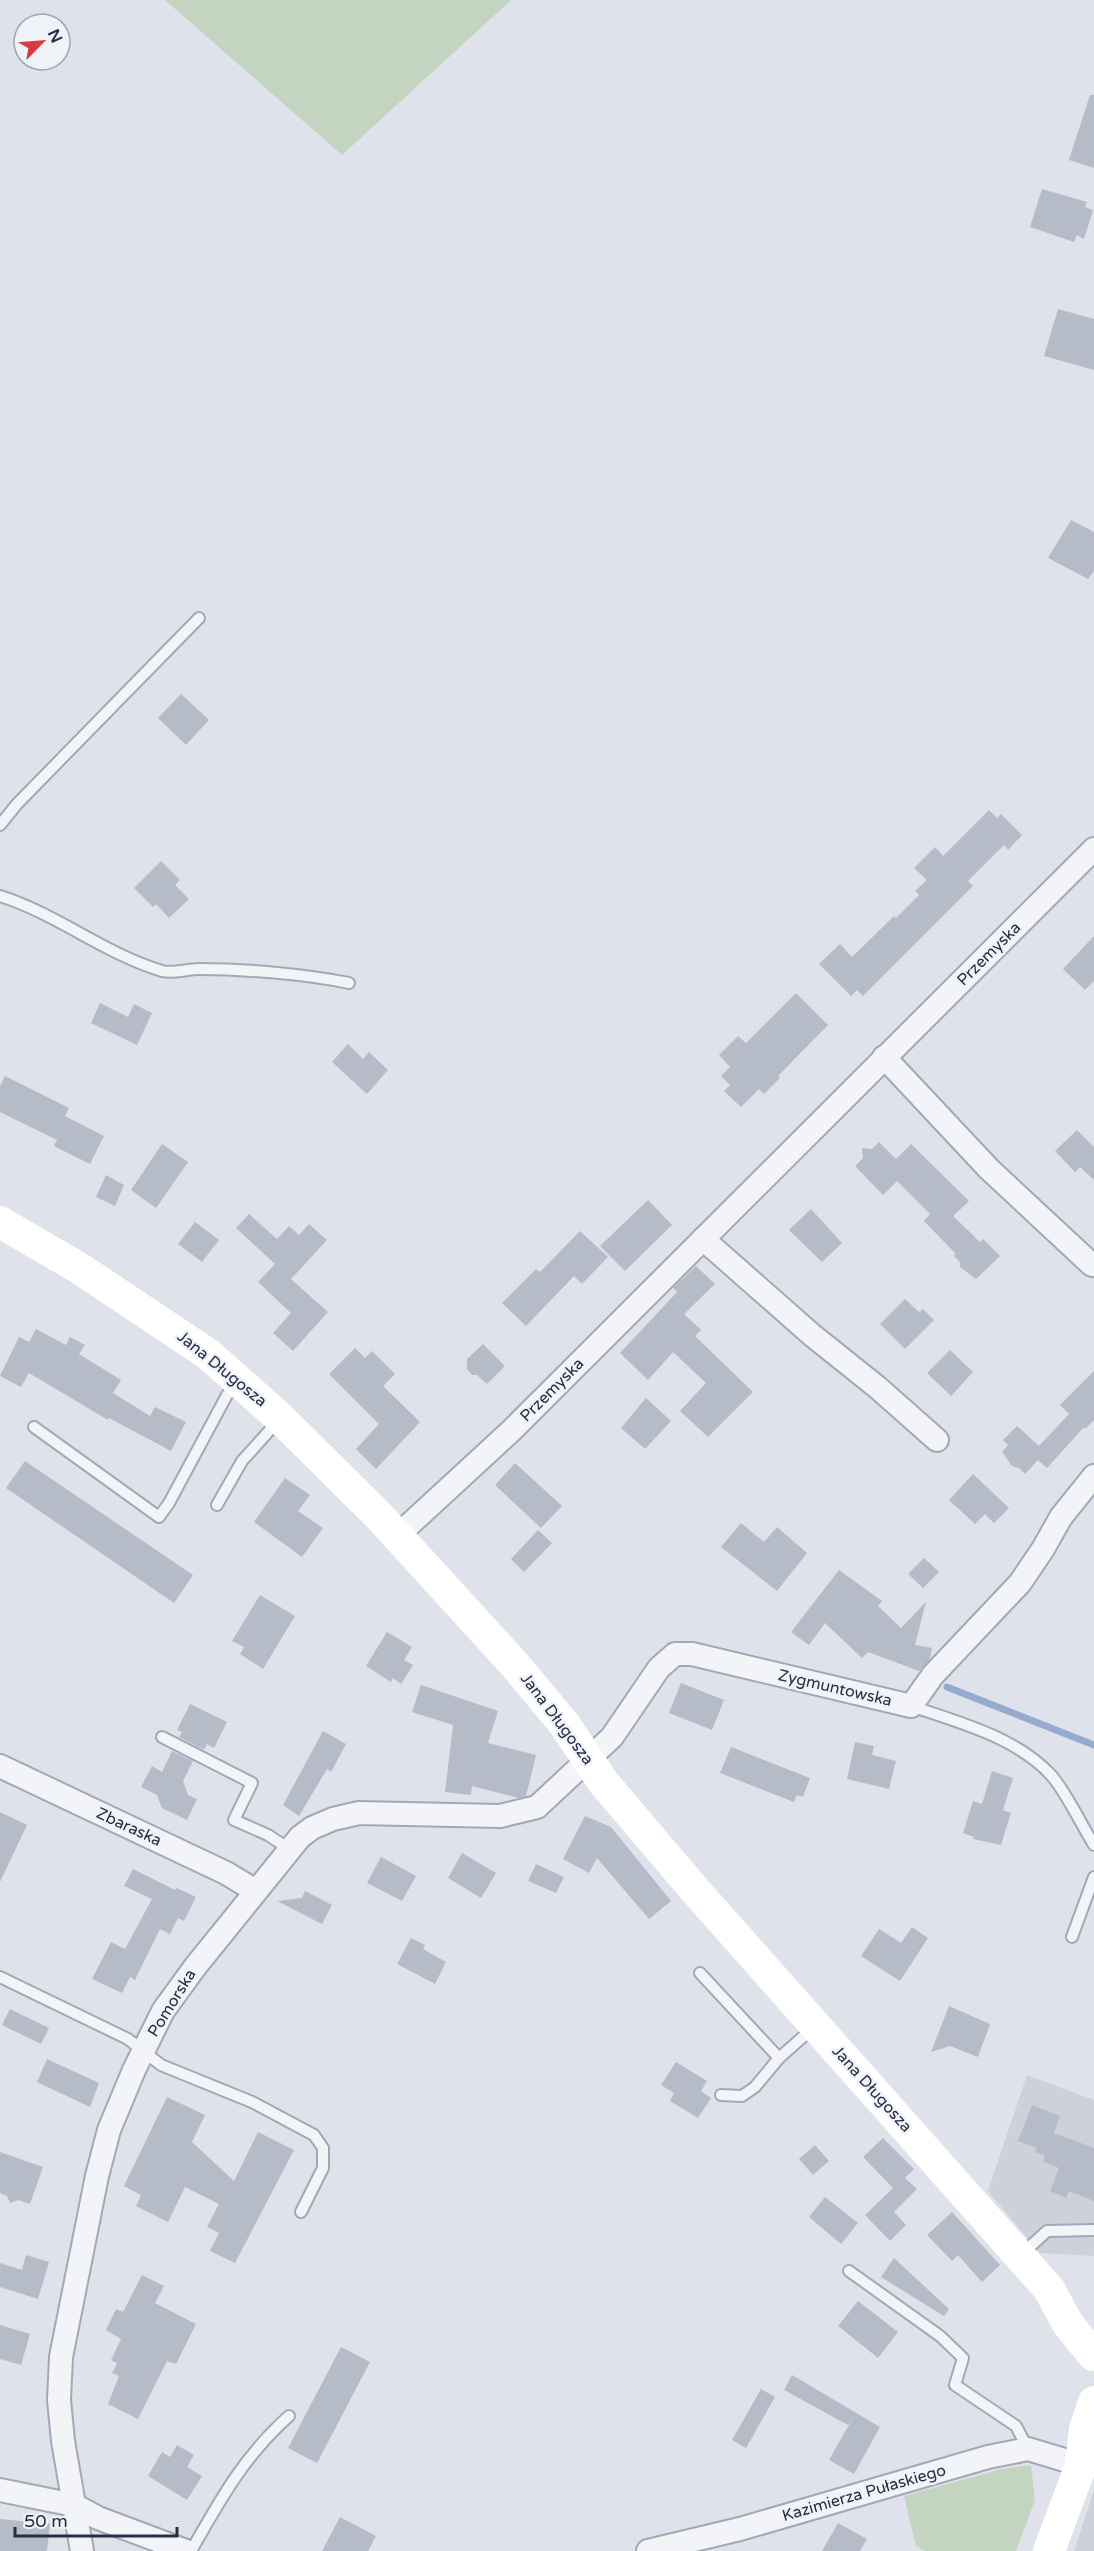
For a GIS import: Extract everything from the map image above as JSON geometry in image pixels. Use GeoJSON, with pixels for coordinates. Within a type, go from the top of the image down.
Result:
{"type":"FeatureCollection","features":[{"type":"Feature","properties":{"kind":"street","name":"Przemyska"},"geometry":{"type":"LineString","coordinates":[[397,1536],[512,1430],[1094,849]]}},
{"type":"Feature","properties":{"kind":"street"},"geometry":{"type":"LineString","coordinates":[[884,1057],[989,1169],[1092,1265]]}},
{"type":"Feature","properties":{"kind":"street","name":"Jana Długosza"},"geometry":{"type":"LineString","coordinates":[[0,1222],[79,1268],[186,1337],[240,1379],[397,1536],[515,1665],[565,1725],[603,1782],[663,1854],[1048,2289],[1068,2324],[1094,2355]]}},
{"type":"Feature","properties":{"kind":"street"},"geometry":{"type":"LineString","coordinates":[[703,1239],[778,1306],[878,1387],[937,1440]]}},
{"type":"Feature","properties":{"kind":"street","name":"Zygmuntowska"},"geometry":{"type":"LineString","coordinates":[[588,1760],[612,1737],[659,1668],[675,1654],[692,1654],[911,1706],[933,1675],[1020,1583],[1061,1517],[1094,1476]]}},
{"type":"Feature","properties":{"kind":"street","name":"Pomorska"},"geometry":{"type":"LineString","coordinates":[[82,2551],[68,2476],[59,2400],[61,2357],[109,2130],[142,2052],[164,2011],[289,1849],[312,1828],[344,1815],[359,1813],[500,1816],[520,1813],[537,1807],[588,1760]]}},
{"type":"Feature","properties":{"kind":"street","name":"Zbaraska"},"geometry":{"type":"LineString","coordinates":[[0,1766],[226,1873],[256,1891]]}},
{"type":"Feature","properties":{"kind":"street","name":"Jana Długosza"},"geometry":{"type":"LineString","coordinates":[[1048,2289],[1078,2310],[1094,2325]]}},
{"type":"Feature","properties":{"kind":"street"},"geometry":{"type":"LineString","coordinates":[[1094,2355],[1090,2374],[1094,2385]]}},
{"type":"Feature","properties":{"kind":"street"},"geometry":{"type":"LineString","coordinates":[[1049,2551],[1087,2456],[1085,2429],[1094,2402]]}},
{"type":"Feature","properties":{"kind":"street","name":"Kazimierza Pułaskiego"},"geometry":{"type":"LineString","coordinates":[[648,2551],[740,2529],[988,2457],[1028,2449],[1087,2456]]}},
{"type":"Feature","properties":{"kind":"street"},"geometry":{"type":"LineString","coordinates":[[0,2490],[74,2505],[98,2518],[189,2551]]}},
{"type":"Feature","properties":{"kind":"lane"},"geometry":{"type":"LineString","coordinates":[[0,825],[17,804],[199,618]]}},
{"type":"Feature","properties":{"kind":"lane"},"geometry":{"type":"LineString","coordinates":[[0,896],[26,904],[114,951],[165,972],[198,969],[320,977],[349,983]]}},
{"type":"Feature","properties":{"kind":"lane"},"geometry":{"type":"LineString","coordinates":[[34,1427],[159,1517],[169,1503],[227,1395],[240,1379]]}},
{"type":"Feature","properties":{"kind":"lane"},"geometry":{"type":"LineString","coordinates":[[217,1505],[242,1461],[280,1418]]}},
{"type":"Feature","properties":{"kind":"lane"},"geometry":{"type":"LineString","coordinates":[[911,1706],[954,1720],[1019,1748],[1051,1775],[1094,1845]]}},
{"type":"Feature","properties":{"kind":"lane"},"geometry":{"type":"LineString","coordinates":[[162,1737],[252,1783],[234,1820],[268,1835],[289,1849]]}},
{"type":"Feature","properties":{"kind":"lane"},"geometry":{"type":"LineString","coordinates":[[1072,1937],[1094,1877]]}},
{"type":"Feature","properties":{"kind":"lane"},"geometry":{"type":"LineString","coordinates":[[700,1973],[779,2058]]}},
{"type":"Feature","properties":{"kind":"lane"},"geometry":{"type":"LineString","coordinates":[[0,1977],[128,2039],[161,2065],[252,2102],[314,2135],[323,2148],[323,2168],[301,2212]]}},
{"type":"Feature","properties":{"kind":"lane"},"geometry":{"type":"LineString","coordinates":[[721,2096],[742,2096],[755,2087],[779,2058],[816,2026]]}},
{"type":"Feature","properties":{"kind":"lane"},"geometry":{"type":"LineString","coordinates":[[1019,2256],[1047,2231],[1094,2229]]}},
{"type":"Feature","properties":{"kind":"lane"},"geometry":{"type":"LineString","coordinates":[[849,2271],[940,2336],[963,2358],[955,2385],[1016,2426],[1028,2449]]}},
{"type":"Feature","properties":{"kind":"lane"},"geometry":{"type":"LineString","coordinates":[[189,2551],[227,2487],[263,2439],[289,2416]]}},
{"type":"Feature","properties":{"kind":"shaded area"},"geometry":{"type":"Polygon","coordinates":[[[1027,2075],[1094,2100],[1094,2256],[1040,2253],[988,2191],[1027,2075]]]}},
{"type":"Feature","properties":{"kind":"shaded area"},"geometry":{"type":"Polygon","coordinates":[[[1094,2490],[1094,2551],[1074,2551],[1094,2490]]]}},
{"type":"Feature","properties":{"kind":"green space"},"geometry":{"type":"Polygon","coordinates":[[[165,0],[511,0],[342,155],[165,0]]]}},
{"type":"Feature","properties":{"kind":"green space"},"geometry":{"type":"Polygon","coordinates":[[[1031,2465],[1035,2500],[1016,2551],[925,2551],[916,2546],[904,2496],[1002,2469],[1031,2465]]]}},
{"type":"Feature","properties":{"kind":"building"},"geometry":{"type":"Polygon","coordinates":[[[1090,95],[1094,95],[1094,168],[1069,160],[1090,95]]]}},
{"type":"Feature","properties":{"kind":"building"},"geometry":{"type":"Polygon","coordinates":[[[1042,189],[1087,202],[1085,207],[1093,210],[1084,239],[1077,235],[1074,242],[1030,227],[1042,189]]]}},
{"type":"Feature","properties":{"kind":"building"},"geometry":{"type":"Polygon","coordinates":[[[1058,309],[1094,319],[1094,370],[1044,356],[1058,309]]]}},
{"type":"Feature","properties":{"kind":"building"},"geometry":{"type":"Polygon","coordinates":[[[1071,520],[1094,532],[1094,571],[1088,579],[1048,558],[1071,520]]]}},
{"type":"Feature","properties":{"kind":"building"},"geometry":{"type":"Polygon","coordinates":[[[181,694],[209,720],[186,745],[158,718],[181,694]]]}},
{"type":"Feature","properties":{"kind":"building"},"geometry":{"type":"Polygon","coordinates":[[[989,810],[997,818],[1001,814],[1022,835],[1008,850],[1004,845],[968,881],[973,886],[863,996],[857,990],[851,996],[819,964],[840,944],[852,957],[894,916],[896,918],[919,895],[915,891],[927,880],[914,868],[935,847],[943,856],[989,810]]]}},
{"type":"Feature","properties":{"kind":"building"},"geometry":{"type":"Polygon","coordinates":[[[161,861],[180,880],[175,885],[189,899],[169,918],[156,904],[153,907],[134,888],[161,861]]]}},
{"type":"Feature","properties":{"kind":"building"},"geometry":{"type":"Polygon","coordinates":[[[1094,936],[1094,981],[1085,990],[1063,969],[1094,936]]]}},
{"type":"Feature","properties":{"kind":"building"},"geometry":{"type":"Polygon","coordinates":[[[796,993],[828,1025],[778,1076],[780,1078],[764,1094],[759,1089],[741,1107],[724,1091],[730,1085],[721,1076],[730,1067],[719,1055],[738,1036],[746,1043],[796,993]]]}},
{"type":"Feature","properties":{"kind":"building"},"geometry":{"type":"Polygon","coordinates":[[[100,1003],[128,1017],[134,1004],[152,1013],[137,1045],[91,1023],[100,1003]]]}},
{"type":"Feature","properties":{"kind":"building"},"geometry":{"type":"Polygon","coordinates":[[[348,1044],[363,1059],[369,1052],[388,1070],[367,1094],[332,1062],[348,1044]]]}},
{"type":"Feature","properties":{"kind":"building"},"geometry":{"type":"Polygon","coordinates":[[[5,1076],[69,1108],[65,1116],[104,1136],[90,1164],[54,1146],[57,1140],[0,1112],[0,1086],[5,1076]]]}},
{"type":"Feature","properties":{"kind":"building"},"geometry":{"type":"Polygon","coordinates":[[[1077,1130],[1094,1147],[1094,1180],[1080,1167],[1075,1172],[1055,1151],[1077,1130]]]}},
{"type":"Feature","properties":{"kind":"building"},"geometry":{"type":"Polygon","coordinates":[[[879,1142],[896,1159],[911,1144],[969,1201],[953,1216],[980,1242],[983,1239],[1000,1256],[976,1279],[960,1267],[960,1262],[954,1256],[956,1254],[924,1221],[930,1214],[897,1181],[883,1195],[855,1166],[863,1158],[862,1148],[872,1149],[879,1142]]]}},
{"type":"Feature","properties":{"kind":"building"},"geometry":{"type":"Polygon","coordinates":[[[162,1144],[188,1162],[156,1208],[131,1190],[162,1144]]]}},
{"type":"Feature","properties":{"kind":"building"},"geometry":{"type":"Polygon","coordinates":[[[106,1175],[124,1185],[115,1206],[96,1197],[106,1175]]]}},
{"type":"Feature","properties":{"kind":"building"},"geometry":{"type":"Polygon","coordinates":[[[648,1200],[672,1225],[625,1271],[600,1246],[648,1200]]]}},
{"type":"Feature","properties":{"kind":"building"},"geometry":{"type":"Polygon","coordinates":[[[811,1209],[842,1243],[822,1262],[789,1230],[811,1209]]]}},
{"type":"Feature","properties":{"kind":"building"},"geometry":{"type":"Polygon","coordinates":[[[249,1214],[277,1239],[289,1226],[299,1235],[309,1224],[327,1240],[291,1279],[328,1312],[293,1351],[273,1333],[291,1313],[258,1282],[275,1264],[236,1228],[249,1214]]]}},
{"type":"Feature","properties":{"kind":"building"},"geometry":{"type":"Polygon","coordinates":[[[195,1222],[219,1240],[202,1262],[178,1244],[195,1222]]]}},
{"type":"Feature","properties":{"kind":"building"},"geometry":{"type":"Polygon","coordinates":[[[580,1231],[608,1257],[582,1284],[574,1276],[526,1326],[502,1303],[536,1269],[540,1272],[580,1231]]]}},
{"type":"Feature","properties":{"kind":"building"},"geometry":{"type":"Polygon","coordinates":[[[696,1266],[715,1284],[684,1314],[701,1330],[695,1336],[753,1392],[708,1437],[680,1411],[706,1383],[673,1352],[648,1380],[620,1353],[677,1292],[673,1288],[696,1266]]]}},
{"type":"Feature","properties":{"kind":"building"},"geometry":{"type":"Polygon","coordinates":[[[905,1299],[919,1312],[923,1309],[934,1320],[905,1349],[880,1324],[905,1299]]]}},
{"type":"Feature","properties":{"kind":"building"},"geometry":{"type":"Polygon","coordinates":[[[36,1329],[66,1345],[70,1337],[85,1345],[79,1354],[121,1380],[113,1393],[150,1416],[155,1407],[186,1422],[171,1451],[109,1418],[108,1420],[29,1373],[21,1387],[0,1376],[19,1337],[29,1342],[36,1329]]]}},
{"type":"Feature","properties":{"kind":"building"},"geometry":{"type":"Polygon","coordinates":[[[483,1344],[505,1366],[487,1384],[467,1369],[467,1359],[483,1344]]]}},
{"type":"Feature","properties":{"kind":"building"},"geometry":{"type":"Polygon","coordinates":[[[355,1348],[365,1358],[372,1351],[395,1374],[383,1386],[420,1422],[376,1469],[356,1449],[379,1424],[329,1374],[355,1348]]]}},
{"type":"Feature","properties":{"kind":"building"},"geometry":{"type":"Polygon","coordinates":[[[950,1350],[973,1372],[951,1396],[927,1373],[950,1350]]]}},
{"type":"Feature","properties":{"kind":"building"},"geometry":{"type":"Polygon","coordinates":[[[1094,1371],[1094,1420],[1085,1429],[1084,1427],[1047,1468],[1038,1460],[1025,1474],[1019,1468],[1012,1466],[1002,1452],[1008,1445],[1003,1440],[1017,1426],[1039,1446],[1069,1414],[1060,1405],[1094,1371]]]}},
{"type":"Feature","properties":{"kind":"building"},"geometry":{"type":"Polygon","coordinates":[[[646,1398],[671,1421],[645,1449],[621,1428],[646,1398]]]}},
{"type":"Feature","properties":{"kind":"building"},"geometry":{"type":"Polygon","coordinates":[[[25,1461],[193,1575],[174,1603],[6,1488],[25,1461]]]}},
{"type":"Feature","properties":{"kind":"building"},"geometry":{"type":"Polygon","coordinates":[[[515,1463],[562,1506],[541,1528],[495,1485],[515,1463]]]}},
{"type":"Feature","properties":{"kind":"building"},"geometry":{"type":"Polygon","coordinates":[[[973,1474],[1009,1508],[994,1523],[985,1514],[975,1524],[949,1500],[973,1474]]]}},
{"type":"Feature","properties":{"kind":"building"},"geometry":{"type":"Polygon","coordinates":[[[285,1478],[310,1495],[298,1511],[323,1528],[302,1557],[254,1522],[285,1478]]]}},
{"type":"Feature","properties":{"kind":"building"},"geometry":{"type":"Polygon","coordinates":[[[741,1523],[764,1542],[777,1527],[807,1553],[777,1591],[721,1547],[741,1523]]]}},
{"type":"Feature","properties":{"kind":"building"},"geometry":{"type":"Polygon","coordinates":[[[538,1530],[552,1543],[524,1572],[511,1559],[538,1530]]]}},
{"type":"Feature","properties":{"kind":"building"},"geometry":{"type":"Polygon","coordinates":[[[924,1558],[939,1572],[923,1588],[908,1574],[924,1558]]]}},
{"type":"Feature","properties":{"kind":"building"},"geometry":{"type":"Polygon","coordinates":[[[839,1570],[882,1601],[878,1606],[901,1628],[926,1602],[915,1645],[932,1648],[930,1659],[919,1671],[868,1652],[862,1658],[825,1623],[809,1645],[791,1632],[839,1570]]]}},
{"type":"Feature","properties":{"kind":"building"},"geometry":{"type":"Polygon","coordinates":[[[260,1595],[295,1616],[263,1669],[240,1654],[244,1647],[232,1641],[260,1595]]]}},
{"type":"Feature","properties":{"kind":"building"},"geometry":{"type":"Polygon","coordinates":[[[387,1632],[412,1647],[404,1660],[413,1665],[401,1684],[393,1678],[391,1682],[366,1666],[387,1632]]]}},
{"type":"Feature","properties":{"kind":"building"},"geometry":{"type":"Polygon","coordinates":[[[681,1683],[724,1700],[712,1730],[669,1713],[681,1683]]]}},
{"type":"Feature","properties":{"kind":"building"},"geometry":{"type":"Polygon","coordinates":[[[421,1685],[498,1711],[488,1743],[536,1755],[526,1796],[519,1798],[472,1786],[471,1795],[445,1792],[453,1725],[412,1712],[421,1685]]]}},
{"type":"Feature","properties":{"kind":"building"},"geometry":{"type":"Polygon","coordinates":[[[190,1704],[227,1722],[214,1748],[207,1744],[204,1750],[179,1737],[182,1732],[177,1730],[190,1704]]]}},
{"type":"Feature","properties":{"kind":"building"},"geometry":{"type":"Polygon","coordinates":[[[323,1731],[346,1744],[331,1772],[327,1769],[299,1816],[283,1805],[323,1731]]]}},
{"type":"Feature","properties":{"kind":"building"},"geometry":{"type":"Polygon","coordinates":[[[855,1742],[874,1746],[872,1755],[896,1761],[889,1789],[847,1779],[855,1742]]]}},
{"type":"Feature","properties":{"kind":"building"},"geometry":{"type":"Polygon","coordinates":[[[731,1747],[810,1778],[803,1797],[797,1795],[794,1802],[720,1773],[731,1747]]]}},
{"type":"Feature","properties":{"kind":"building"},"geometry":{"type":"Polygon","coordinates":[[[172,1751],[193,1761],[183,1781],[188,1795],[197,1799],[187,1820],[162,1808],[157,1795],[141,1787],[152,1766],[162,1772],[172,1751]]]}},
{"type":"Feature","properties":{"kind":"building"},"geometry":{"type":"Polygon","coordinates":[[[992,1771],[1013,1778],[1003,1810],[1011,1813],[1001,1845],[973,1839],[974,1837],[963,1833],[973,1801],[982,1804],[992,1771]]]}},
{"type":"Feature","properties":{"kind":"building"},"geometry":{"type":"Polygon","coordinates":[[[0,1812],[27,1825],[0,1882],[0,1812]]]}},
{"type":"Feature","properties":{"kind":"building"},"geometry":{"type":"Polygon","coordinates":[[[585,1816],[611,1827],[671,1901],[649,1919],[597,1858],[589,1873],[563,1859],[585,1816]]]}},
{"type":"Feature","properties":{"kind":"building"},"geometry":{"type":"Polygon","coordinates":[[[462,1853],[496,1873],[481,1898],[448,1878],[462,1853]]]}},
{"type":"Feature","properties":{"kind":"building"},"geometry":{"type":"Polygon","coordinates":[[[381,1857],[416,1876],[402,1901],[367,1883],[381,1857]]]}},
{"type":"Feature","properties":{"kind":"building"},"geometry":{"type":"Polygon","coordinates":[[[536,1864],[564,1877],[556,1893],[528,1881],[536,1864]]]}},
{"type":"Feature","properties":{"kind":"building"},"geometry":{"type":"Polygon","coordinates":[[[133,1869],[175,1890],[177,1888],[196,1897],[184,1921],[178,1918],[170,1934],[160,1929],[135,1980],[130,1977],[122,1993],[92,1979],[111,1942],[125,1949],[152,1899],[124,1886],[133,1869]]]}},
{"type":"Feature","properties":{"kind":"building"},"geometry":{"type":"Polygon","coordinates":[[[305,1891],[332,1905],[322,1924],[277,1901],[302,1898],[305,1891]]]}},
{"type":"Feature","properties":{"kind":"building"},"geometry":{"type":"Polygon","coordinates":[[[912,1927],[928,1938],[900,1981],[861,1956],[879,1929],[901,1943],[912,1927]]]}},
{"type":"Feature","properties":{"kind":"building"},"geometry":{"type":"Polygon","coordinates":[[[411,1938],[425,1945],[423,1949],[446,1962],[435,1984],[397,1964],[411,1938]]]}},
{"type":"Feature","properties":{"kind":"building"},"geometry":{"type":"Polygon","coordinates":[[[949,2006],[990,2024],[978,2057],[950,2046],[931,2052],[949,2006]]]}},
{"type":"Feature","properties":{"kind":"building"},"geometry":{"type":"Polygon","coordinates":[[[10,2009],[49,2028],[41,2044],[2,2025],[10,2009]]]}},
{"type":"Feature","properties":{"kind":"building"},"geometry":{"type":"Polygon","coordinates":[[[47,2059],[99,2083],[90,2107],[37,2082],[47,2059]]]}},
{"type":"Feature","properties":{"kind":"building"},"geometry":{"type":"Polygon","coordinates":[[[676,2062],[707,2081],[701,2091],[711,2098],[698,2118],[670,2101],[674,2093],[661,2085],[676,2062]]]}},
{"type":"Feature","properties":{"kind":"building"},"geometry":{"type":"Polygon","coordinates":[[[167,2097],[205,2115],[192,2142],[234,2181],[258,2132],[294,2150],[235,2263],[210,2251],[219,2233],[207,2227],[219,2204],[185,2187],[168,2222],[136,2206],[141,2195],[124,2186],[167,2097]]]}},
{"type":"Feature","properties":{"kind":"building"},"geometry":{"type":"Polygon","coordinates":[[[1032,2105],[1060,2116],[1054,2133],[1094,2148],[1094,2201],[1069,2191],[1066,2198],[1050,2191],[1059,2168],[1043,2162],[1045,2156],[1035,2152],[1037,2148],[1018,2141],[1032,2105]]]}},
{"type":"Feature","properties":{"kind":"building"},"geometry":{"type":"Polygon","coordinates":[[[883,2138],[914,2169],[905,2178],[917,2189],[894,2212],[906,2225],[890,2241],[865,2215],[893,2188],[863,2157],[883,2138]]]}},
{"type":"Feature","properties":{"kind":"building"},"geometry":{"type":"Polygon","coordinates":[[[815,2145],[829,2161],[813,2175],[799,2159],[815,2145]]]}},
{"type":"Feature","properties":{"kind":"building"},"geometry":{"type":"Polygon","coordinates":[[[0,2152],[43,2167],[30,2204],[18,2200],[10,2203],[7,2196],[0,2193],[0,2152]]]}},
{"type":"Feature","properties":{"kind":"building"},"geometry":{"type":"Polygon","coordinates":[[[825,2197],[858,2223],[841,2244],[809,2217],[825,2197]]]}},
{"type":"Feature","properties":{"kind":"building"},"geometry":{"type":"Polygon","coordinates":[[[952,2212],[1000,2265],[982,2282],[958,2255],[952,2261],[927,2235],[952,2212]]]}},
{"type":"Feature","properties":{"kind":"building"},"geometry":{"type":"Polygon","coordinates":[[[26,2255],[49,2262],[38,2299],[0,2287],[0,2263],[22,2270],[26,2255]]]}},
{"type":"Feature","properties":{"kind":"building"},"geometry":{"type":"Polygon","coordinates":[[[894,2258],[949,2309],[944,2316],[881,2277],[894,2258]]]}},
{"type":"Feature","properties":{"kind":"building"},"geometry":{"type":"Polygon","coordinates":[[[142,2275],[164,2286],[155,2303],[196,2324],[176,2364],[167,2361],[138,2419],[108,2404],[119,2376],[112,2373],[117,2363],[111,2360],[121,2339],[106,2330],[116,2309],[123,2312],[142,2275]]]}},
{"type":"Feature","properties":{"kind":"building"},"geometry":{"type":"Polygon","coordinates":[[[858,2301],[898,2332],[878,2358],[838,2326],[858,2301]]]}},
{"type":"Feature","properties":{"kind":"building"},"geometry":{"type":"Polygon","coordinates":[[[0,2325],[30,2334],[21,2365],[0,2359],[0,2325]]]}},
{"type":"Feature","properties":{"kind":"building"},"geometry":{"type":"Polygon","coordinates":[[[341,2347],[370,2362],[317,2463],[288,2448],[341,2347]]]}},
{"type":"Feature","properties":{"kind":"building"},"geometry":{"type":"Polygon","coordinates":[[[792,2375],[880,2427],[854,2474],[829,2460],[855,2414],[848,2425],[784,2390],[792,2375]]]}},
{"type":"Feature","properties":{"kind":"building"},"geometry":{"type":"Polygon","coordinates":[[[761,2389],[775,2397],[746,2448],[732,2440],[761,2389]]]}},
{"type":"Feature","properties":{"kind":"building"},"geometry":{"type":"Polygon","coordinates":[[[177,2445],[194,2455],[187,2467],[202,2476],[187,2500],[148,2476],[162,2452],[170,2457],[177,2445]]]}},
{"type":"Feature","properties":{"kind":"building"},"geometry":{"type":"Polygon","coordinates":[[[340,2517],[376,2536],[368,2551],[322,2551],[340,2517]]]}},
{"type":"Feature","properties":{"kind":"building"},"geometry":{"type":"Polygon","coordinates":[[[0,2519],[50,2524],[47,2551],[0,2551],[0,2519]]]}},
{"type":"Feature","properties":{"kind":"building"},"geometry":{"type":"Polygon","coordinates":[[[838,2523],[867,2539],[860,2551],[822,2551],[838,2523]]]}},
{"type":"Feature","properties":{"kind":"waterway"},"geometry":{"type":"LineString","coordinates":[[947,1687],[1094,1745]]}}]}
